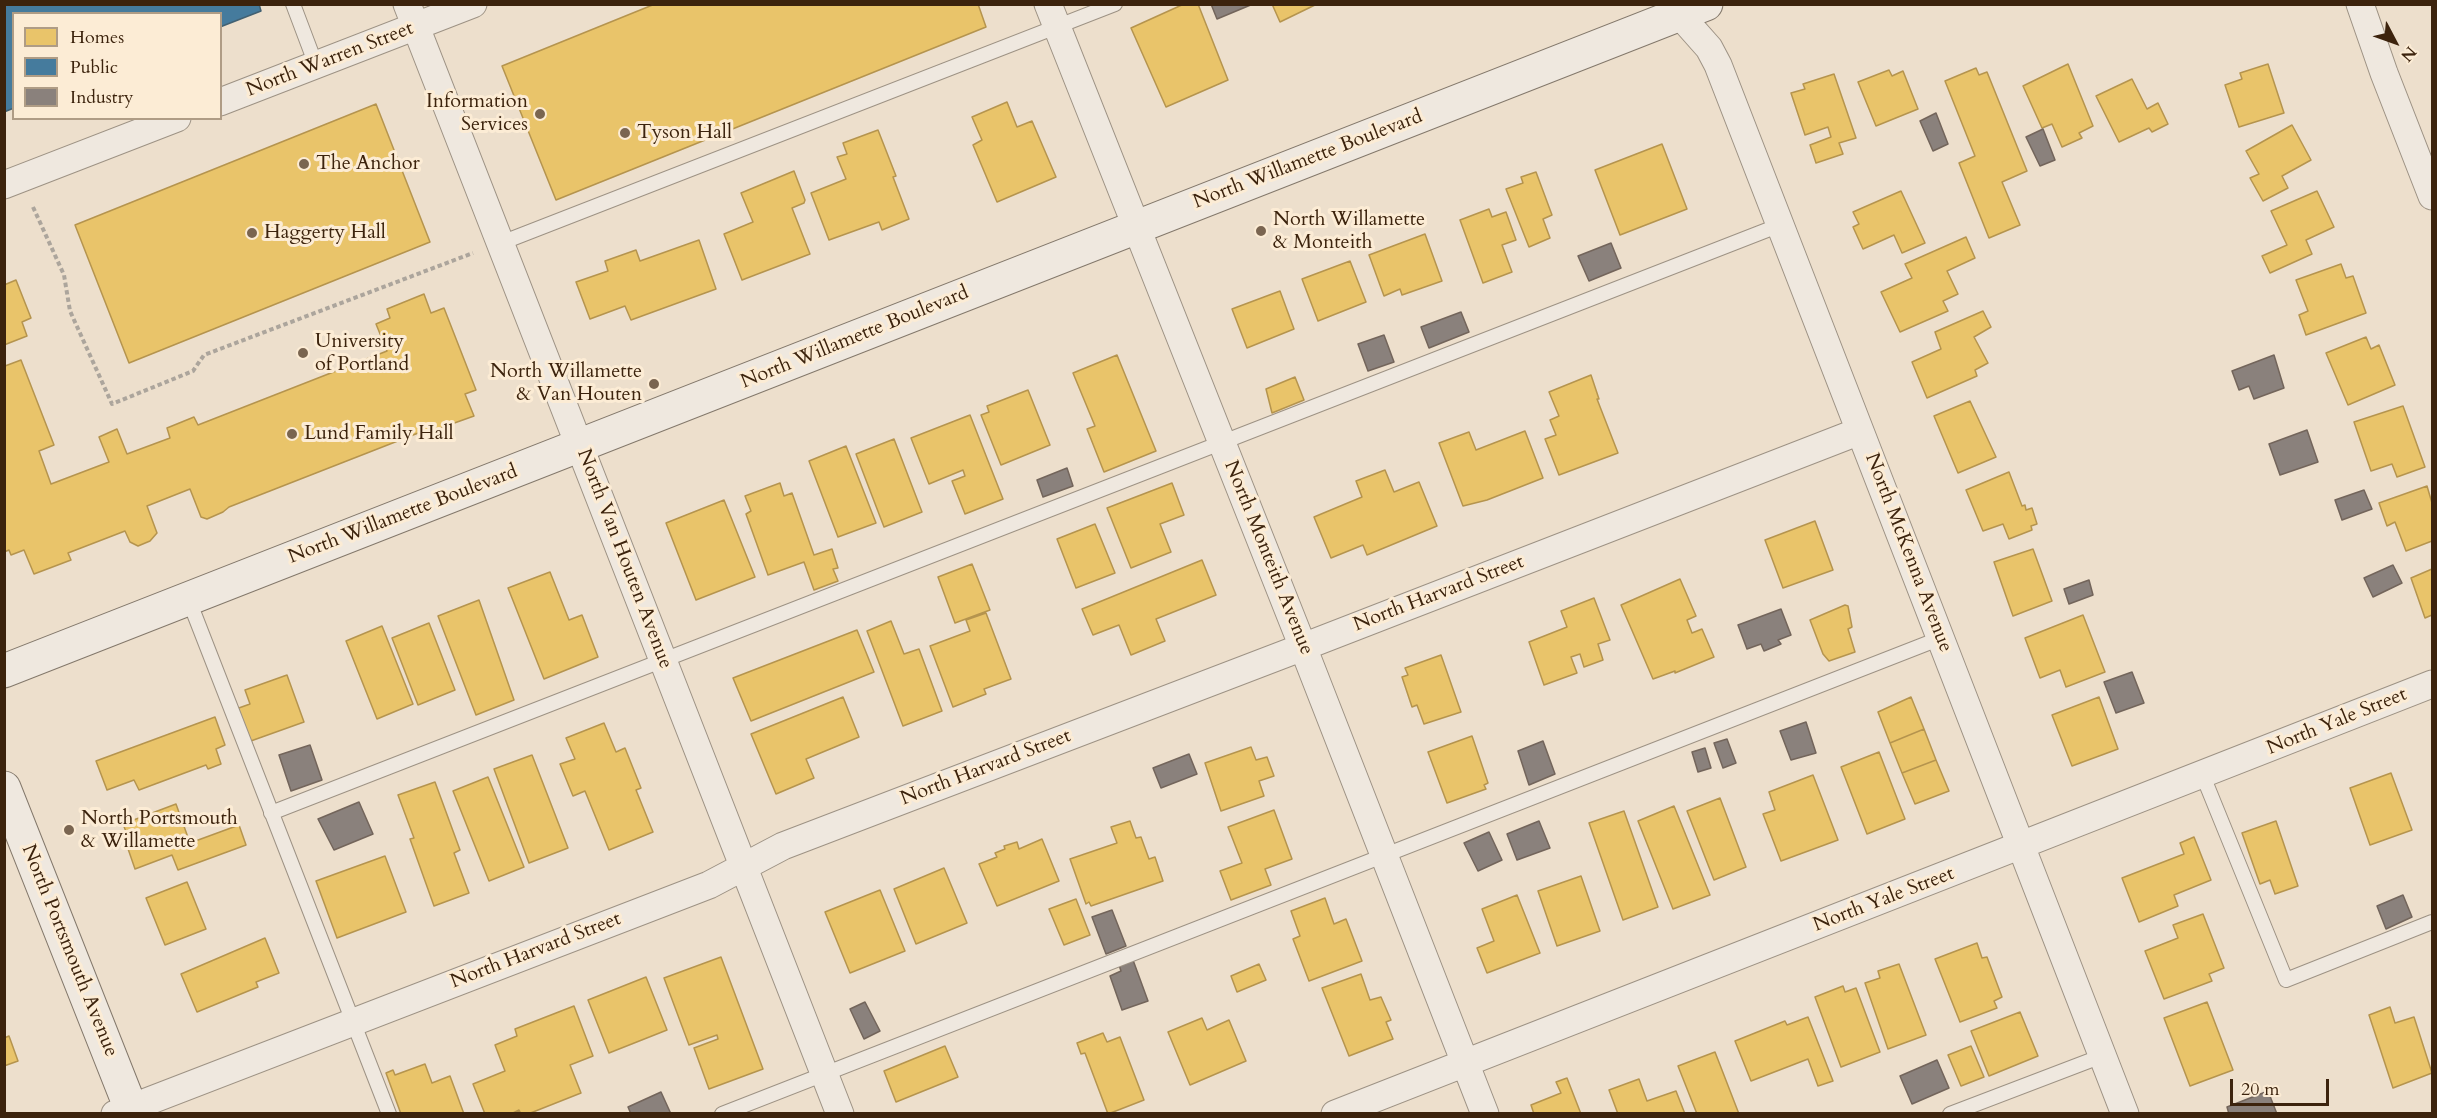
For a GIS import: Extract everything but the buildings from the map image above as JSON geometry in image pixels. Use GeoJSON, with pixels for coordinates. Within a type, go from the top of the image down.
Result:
{"type":"FeatureCollection","features":[{"type":"Feature","properties":{"kind":"main road","name":"North Willamette Boulevard"},"geometry":{"type":"LineString","coordinates":[[4,671],[1137,227],[1685,8]]}},
{"type":"Feature","properties":{"kind":"main road","name":"North Portsmouth Avenue"},"geometry":{"type":"LineString","coordinates":[[4,788],[126,1111]]}},
{"type":"Feature","properties":{"kind":"street","name":"North Warren Street"},"geometry":{"type":"LineString","coordinates":[[222,101],[316,65],[412,16],[473,4]]}},
{"type":"Feature","properties":{"kind":"street"},"geometry":{"type":"LineString","coordinates":[[2360,4],[2384,73],[2433,196]]}},
{"type":"Feature","properties":{"kind":"street","name":"North McKenna Avenue"},"geometry":{"type":"LineString","coordinates":[[1685,8],[1718,65],[2125,1113]]}},
{"type":"Feature","properties":{"kind":"street","name":"North Van Houten Avenue"},"geometry":{"type":"LineString","coordinates":[[412,16],[840,1113]]}},
{"type":"Feature","properties":{"kind":"street","name":"North Monteith Avenue"},"geometry":{"type":"LineString","coordinates":[[1052,16],[1303,647],[1485,1113]]}},
{"type":"Feature","properties":{"kind":"street"},"geometry":{"type":"LineString","coordinates":[[12,182],[172,120]]}},
{"type":"Feature","properties":{"kind":"street","name":"North Harvard Street"},"geometry":{"type":"LineString","coordinates":[[126,1111],[708,885],[783,846],[1860,431]]}},
{"type":"Feature","properties":{"kind":"street","name":"North Yale Street"},"geometry":{"type":"LineString","coordinates":[[1335,1113],[2203,776],[2433,684]]}},
{"type":"Feature","properties":{"kind":"lane"},"geometry":{"type":"LineString","coordinates":[[293,4],[316,65]]}},
{"type":"Feature","properties":{"kind":"lane"},"geometry":{"type":"LineString","coordinates":[[501,243],[1052,16],[1115,4]]}},
{"type":"Feature","properties":{"kind":"lane"},"geometry":{"type":"LineString","coordinates":[[271,813],[1780,225]]}},
{"type":"Feature","properties":{"kind":"lane"},"geometry":{"type":"LineString","coordinates":[[188,598],[389,1113]]}},
{"type":"Feature","properties":{"kind":"lane"},"geometry":{"type":"LineString","coordinates":[[722,1113],[1941,638]]}},
{"type":"Feature","properties":{"kind":"lane"},"geometry":{"type":"LineString","coordinates":[[2203,776],[2286,980],[2433,922]]}},
{"type":"Feature","properties":{"kind":"lane"},"geometry":{"type":"LineString","coordinates":[[1950,1113],[2102,1056]]}},
{"type":"Feature","properties":{"kind":"path"},"geometry":{"type":"LineString","coordinates":[[12,182],[64,275],[70,311],[112,404],[193,371],[204,355],[501,243]]}},
{"type":"Feature","properties":{"kind":"place","name":"Information Services"},"geometry":{"type":"Point","coordinates":[540,114]}},
{"type":"Feature","properties":{"kind":"place","name":"Tyson Hall"},"geometry":{"type":"Point","coordinates":[625,133]}},
{"type":"Feature","properties":{"kind":"place","name":"The Anchor"},"geometry":{"type":"Point","coordinates":[304,164]}},
{"type":"Feature","properties":{"kind":"place","name":"North Willamette & Monteith"},"geometry":{"type":"Point","coordinates":[1261,231]}},
{"type":"Feature","properties":{"kind":"place","name":"Haggerty Hall"},"geometry":{"type":"Point","coordinates":[252,233]}},
{"type":"Feature","properties":{"kind":"place","name":"University of Portland"},"geometry":{"type":"Point","coordinates":[303,353]}},
{"type":"Feature","properties":{"kind":"place","name":"North Willamette & Van Houten"},"geometry":{"type":"Point","coordinates":[654,384]}},
{"type":"Feature","properties":{"kind":"place","name":"Lund Family Hall"},"geometry":{"type":"Point","coordinates":[292,434]}},
{"type":"Feature","properties":{"kind":"place","name":"North Portsmouth & Willamette"},"geometry":{"type":"Point","coordinates":[69,830]}}]}
